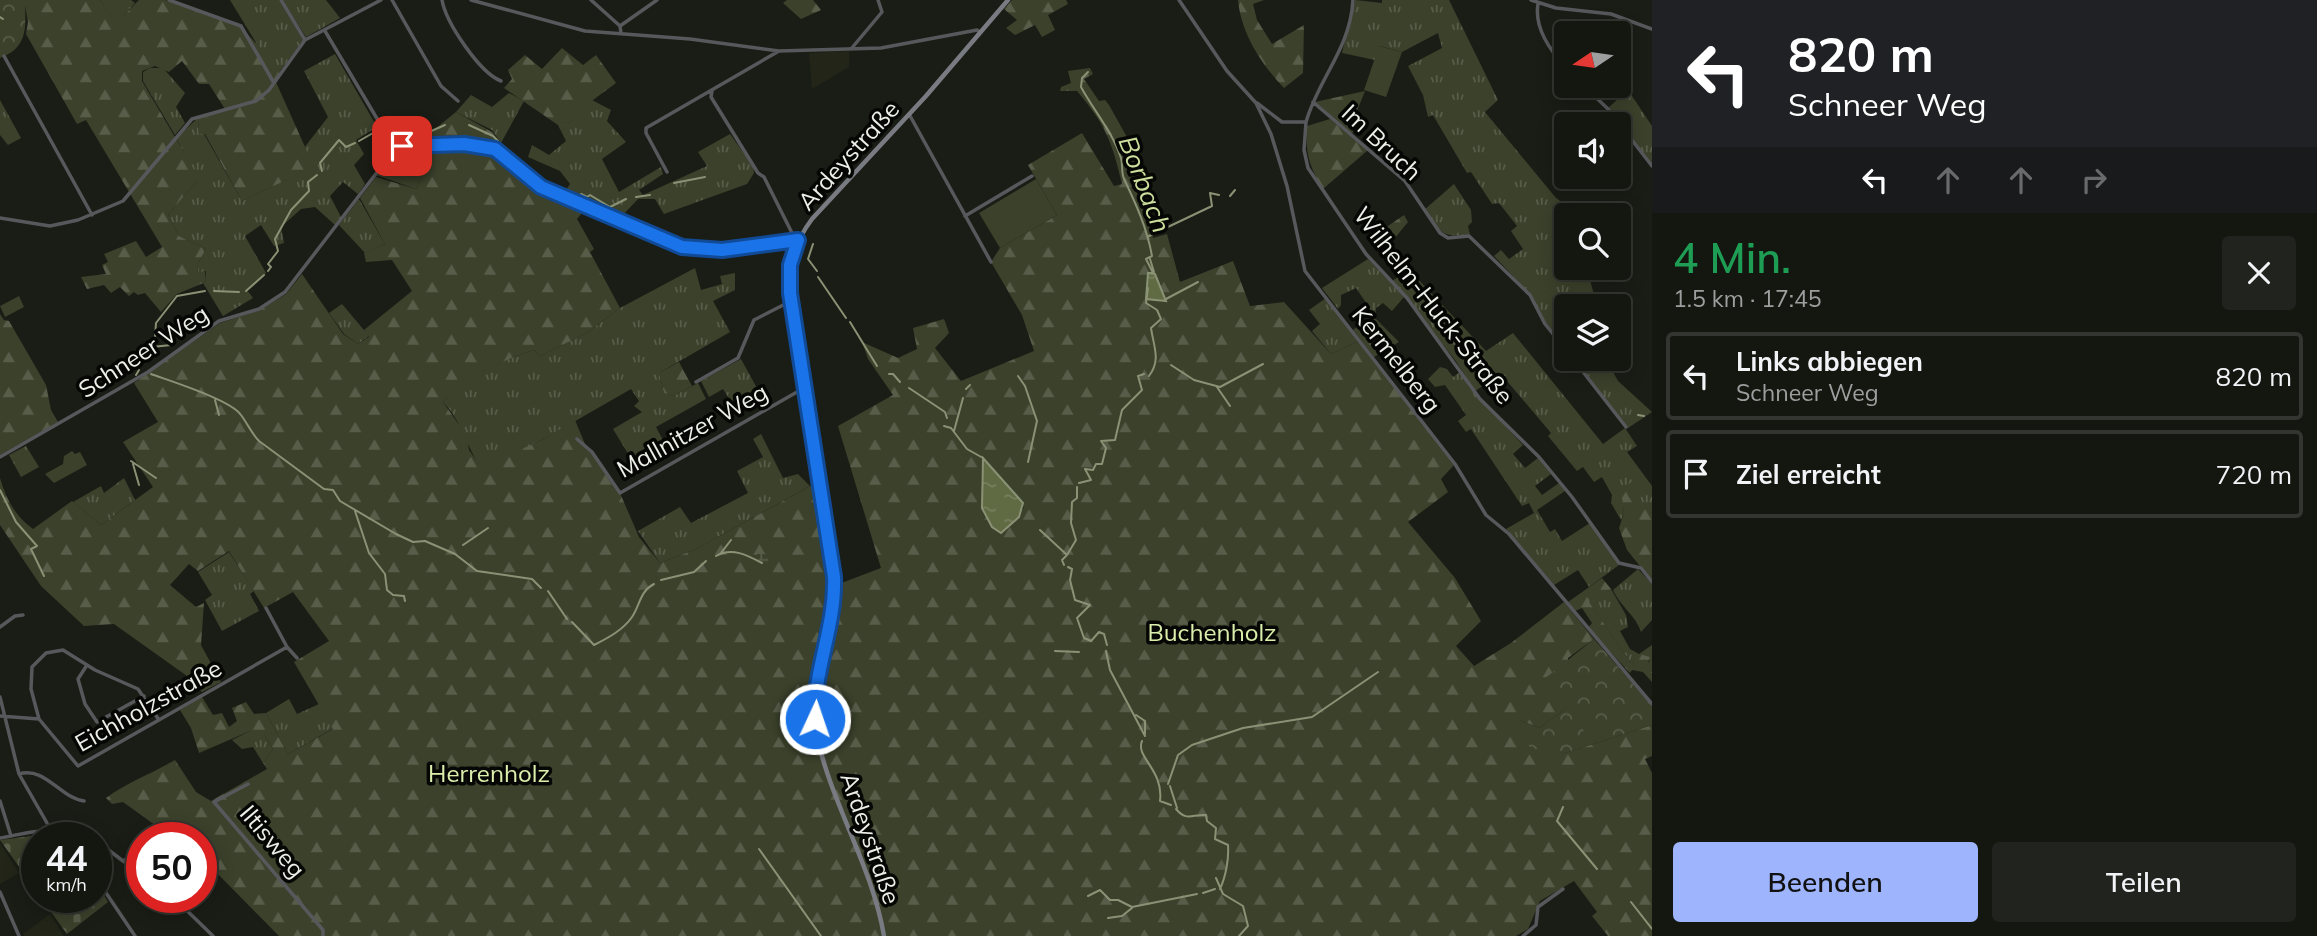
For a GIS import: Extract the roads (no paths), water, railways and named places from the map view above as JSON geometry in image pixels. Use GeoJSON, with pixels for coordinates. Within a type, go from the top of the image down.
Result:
{"type":"FeatureCollection","features":[{"type":"Feature","properties":{"kind":"main road","name":"Ardeystraße"},"geometry":{"type":"LineString","coordinates":[[884,936],[876,903],[816,730],[816,688],[832,612],[834,577],[791,301],[789,271],[796,240],[812,219],[909,114],[1008,0]]}},
{"type":"Feature","properties":{"kind":"street"},"geometry":{"type":"LineString","coordinates":[[169,0],[241,26],[274,83]]}},
{"type":"Feature","properties":{"kind":"street"},"geometry":{"type":"LineString","coordinates":[[281,0],[305,40]]}},
{"type":"Feature","properties":{"kind":"street"},"geometry":{"type":"LineString","coordinates":[[0,218],[50,226],[92,215],[123,201],[134,192],[159,156],[192,119],[256,101],[274,83],[305,40],[381,0]]}},
{"type":"Feature","properties":{"kind":"street"},"geometry":{"type":"LineString","coordinates":[[392,0],[441,86],[458,101]]}},
{"type":"Feature","properties":{"kind":"street"},"geometry":{"type":"LineString","coordinates":[[442,0],[450,23],[490,77],[501,81]]}},
{"type":"Feature","properties":{"kind":"street"},"geometry":{"type":"LineString","coordinates":[[471,0],[575,30],[779,51],[894,46],[935,36],[980,32]]}},
{"type":"Feature","properties":{"kind":"street"},"geometry":{"type":"LineString","coordinates":[[591,0],[620,26],[621,33]]}},
{"type":"Feature","properties":{"kind":"street"},"geometry":{"type":"LineString","coordinates":[[620,26],[657,0]]}},
{"type":"Feature","properties":{"kind":"street"},"geometry":{"type":"LineString","coordinates":[[851,49],[883,10],[878,0]]}},
{"type":"Feature","properties":{"kind":"street","name":"Kermelberg"},"geometry":{"type":"LineString","coordinates":[[1180,0],[1227,71],[1256,103],[1281,162],[1305,271],[1455,464],[1486,515],[1517,543],[1652,704]]}},
{"type":"Feature","properties":{"kind":"street","name":"Wilhelm-Huck-Straße"},"geometry":{"type":"LineString","coordinates":[[1353,0],[1344,46],[1313,102],[1306,122],[1304,150],[1308,168],[1370,259],[1407,298],[1480,400],[1539,457],[1572,497],[1619,563],[1641,568],[1652,582]]}},
{"type":"Feature","properties":{"kind":"street"},"geometry":{"type":"LineString","coordinates":[[1531,0],[1565,10],[1611,14],[1652,29]]}},
{"type":"Feature","properties":{"kind":"street"},"geometry":{"type":"LineString","coordinates":[[1538,4],[1539,26],[1554,52]]}},
{"type":"Feature","properties":{"kind":"street"},"geometry":{"type":"LineString","coordinates":[[324,30],[395,149],[414,144],[464,144],[495,149],[541,187],[682,247],[722,250],[796,240],[764,177],[758,173],[711,97],[712,91]]}},
{"type":"Feature","properties":{"kind":"street"},"geometry":{"type":"LineString","coordinates":[[667,172],[646,130],[779,51]]}},
{"type":"Feature","properties":{"kind":"street"},"geometry":{"type":"LineString","coordinates":[[4,56],[92,215]]}},
{"type":"Feature","properties":{"kind":"street"},"geometry":{"type":"LineString","coordinates":[[1597,98],[1652,166]]}},
{"type":"Feature","properties":{"kind":"street","name":"Im Bruch"},"geometry":{"type":"LineString","coordinates":[[1313,102],[1406,181],[1440,233],[1448,238],[1469,236],[1491,254],[1530,295],[1554,335]]}},
{"type":"Feature","properties":{"kind":"street"},"geometry":{"type":"LineString","coordinates":[[1256,103],[1282,121],[1306,122]]}},
{"type":"Feature","properties":{"kind":"street"},"geometry":{"type":"LineString","coordinates":[[909,114],[991,262]]}},
{"type":"Feature","properties":{"kind":"street","name":"Schneer Weg"},"geometry":{"type":"LineString","coordinates":[[0,457],[148,372],[219,321],[259,309],[285,292],[395,149]]}},
{"type":"Feature","properties":{"kind":"street"},"geometry":{"type":"LineString","coordinates":[[965,216],[1032,176]]}},
{"type":"Feature","properties":{"kind":"street"},"geometry":{"type":"LineString","coordinates":[[696,382],[738,358],[754,320],[791,301]]}},
{"type":"Feature","properties":{"kind":"street"},"geometry":{"type":"LineString","coordinates":[[1582,371],[1626,427]]}},
{"type":"Feature","properties":{"kind":"street","name":"Mallnitzer Weg"},"geometry":{"type":"LineString","coordinates":[[577,439],[592,452],[620,493],[804,388]]}},
{"type":"Feature","properties":{"kind":"street"},"geometry":{"type":"LineString","coordinates":[[266,608],[287,647],[297,658]]}},
{"type":"Feature","properties":{"kind":"street"},"geometry":{"type":"LineString","coordinates":[[0,627],[15,616],[23,615]]}},
{"type":"Feature","properties":{"kind":"street","name":"Eichholzstraße"},"geometry":{"type":"LineString","coordinates":[[2,716],[39,719],[76,767],[287,647]]}},
{"type":"Feature","properties":{"kind":"street"},"geometry":{"type":"LineString","coordinates":[[39,719],[31,689],[35,662],[52,650],[63,650],[87,666],[138,689],[159,720]]}},
{"type":"Feature","properties":{"kind":"street"},"geometry":{"type":"LineString","coordinates":[[87,666],[78,680],[85,704],[97,722],[144,696]]}},
{"type":"Feature","properties":{"kind":"street"},"geometry":{"type":"LineString","coordinates":[[0,696],[2,716],[19,774],[46,822]]}},
{"type":"Feature","properties":{"kind":"street"},"geometry":{"type":"LineString","coordinates":[[19,774],[31,772],[41,776],[84,801]]}},
{"type":"Feature","properties":{"kind":"street","name":"Iltisweg"},"geometry":{"type":"LineString","coordinates":[[248,784],[214,802],[296,895],[323,930],[323,936]]}},
{"type":"Feature","properties":{"kind":"street"},"geometry":{"type":"LineString","coordinates":[[0,801],[11,836]]}},
{"type":"Feature","properties":{"kind":"street"},"geometry":{"type":"LineString","coordinates":[[0,838],[21,834]]}},
{"type":"Feature","properties":{"kind":"street"},"geometry":{"type":"LineString","coordinates":[[112,853],[126,863]]}},
{"type":"Feature","properties":{"kind":"street"},"geometry":{"type":"LineString","coordinates":[[1522,936],[1536,925],[1538,907],[1563,889]]}},
{"type":"Feature","properties":{"kind":"street"},"geometry":{"type":"LineString","coordinates":[[0,892],[19,936]]}},
{"type":"Feature","properties":{"kind":"street"},"geometry":{"type":"LineString","coordinates":[[112,902],[135,936]]}},
{"type":"Feature","properties":{"kind":"street"},"geometry":{"type":"LineString","coordinates":[[189,913],[213,936]]}},
{"type":"Feature","properties":{"kind":"water"},"geometry":{"type":"Polygon","coordinates":[[[1148,273],[1155,274],[1166,301],[1146,299],[1148,273]]]}},
{"type":"Feature","properties":{"kind":"water"},"geometry":{"type":"Polygon","coordinates":[[[983,458],[1023,503],[1019,517],[1001,533],[992,527],[982,508],[983,458]]]}},
{"type":"Feature","properties":{"kind":"waterway","name":"Borbach"},"geometry":{"type":"LineString","coordinates":[[1088,72],[1082,78],[1081,87],[1108,130],[1121,158],[1123,176],[1141,216],[1150,246],[1152,256],[1146,259],[1153,273],[1148,273]]}},
{"type":"Feature","properties":{"kind":"waterway"},"geometry":{"type":"LineString","coordinates":[[394,130],[400,127],[404,134],[420,130],[429,132],[445,125]]}},
{"type":"Feature","properties":{"kind":"waterway"},"geometry":{"type":"LineString","coordinates":[[469,125],[498,141]]}},
{"type":"Feature","properties":{"kind":"waterway"},"geometry":{"type":"LineString","coordinates":[[359,141],[373,133],[378,135]]}},
{"type":"Feature","properties":{"kind":"waterway"},"geometry":{"type":"LineString","coordinates":[[322,171],[320,163],[339,140],[346,147],[355,143]]}},
{"type":"Feature","properties":{"kind":"waterway"},"geometry":{"type":"LineString","coordinates":[[268,271],[271,267],[268,264],[278,251],[275,239],[291,210],[309,191],[308,182],[317,175]]}},
{"type":"Feature","properties":{"kind":"waterway"},"geometry":{"type":"LineString","coordinates":[[674,183],[705,177]]}},
{"type":"Feature","properties":{"kind":"waterway"},"geometry":{"type":"LineString","coordinates":[[1230,196],[1235,190]]}},
{"type":"Feature","properties":{"kind":"waterway"},"geometry":{"type":"LineString","coordinates":[[1149,236],[1212,206],[1210,193],[1219,195]]}},
{"type":"Feature","properties":{"kind":"waterway"},"geometry":{"type":"LineString","coordinates":[[581,194],[587,197],[590,195],[610,207],[626,199]]}},
{"type":"Feature","properties":{"kind":"waterway"},"geometry":{"type":"LineString","coordinates":[[636,197],[650,195]]}},
{"type":"Feature","properties":{"kind":"waterway","name":"Borbach"},"geometry":{"type":"LineString","coordinates":[[813,244],[808,259],[817,271]]}},
{"type":"Feature","properties":{"kind":"waterway","name":"Borbach"},"geometry":{"type":"LineString","coordinates":[[1150,259],[1154,272]]}},
{"type":"Feature","properties":{"kind":"waterway"},"geometry":{"type":"LineString","coordinates":[[246,291],[264,275]]}},
{"type":"Feature","properties":{"kind":"waterway","name":"Borbach"},"geometry":{"type":"LineString","coordinates":[[818,277],[846,318]]}},
{"type":"Feature","properties":{"kind":"waterway"},"geometry":{"type":"LineString","coordinates":[[1166,299],[1198,282]]}},
{"type":"Feature","properties":{"kind":"waterway","name":"Borbach"},"geometry":{"type":"LineString","coordinates":[[1148,288],[1146,303],[1157,310],[1161,319],[1151,328],[1156,359],[1149,376]]}},
{"type":"Feature","properties":{"kind":"waterway"},"geometry":{"type":"LineString","coordinates":[[147,353],[155,337],[156,323],[177,296],[205,291]]}},
{"type":"Feature","properties":{"kind":"waterway"},"geometry":{"type":"LineString","coordinates":[[214,291],[239,292]]}},
{"type":"Feature","properties":{"kind":"waterway","name":"Borbach"},"geometry":{"type":"LineString","coordinates":[[850,322],[877,366]]}},
{"type":"Feature","properties":{"kind":"waterway"},"geometry":{"type":"LineString","coordinates":[[152,347],[171,345]]}},
{"type":"Feature","properties":{"kind":"waterway"},"geometry":{"type":"LineString","coordinates":[[1171,365],[1194,380],[1220,387],[1263,364]]}},
{"type":"Feature","properties":{"kind":"waterway"},"geometry":{"type":"LineString","coordinates":[[136,375],[139,370]]}},
{"type":"Feature","properties":{"kind":"waterway"},"geometry":{"type":"LineString","coordinates":[[151,374],[235,409],[259,441],[324,489],[333,490],[340,501],[396,534],[413,542],[425,541],[455,554],[477,571],[532,579],[541,588]]}},
{"type":"Feature","properties":{"kind":"waterway","name":"Borbach"},"geometry":{"type":"LineString","coordinates":[[889,374],[893,374],[900,382]]}},
{"type":"Feature","properties":{"kind":"waterway","name":"Borbach"},"geometry":{"type":"LineString","coordinates":[[1079,483],[1091,480],[1085,469],[1093,470],[1096,464],[1102,464],[1106,448],[1101,441],[1115,440],[1122,410],[1142,390],[1138,376],[1144,374]]}},
{"type":"Feature","properties":{"kind":"waterway"},"geometry":{"type":"LineString","coordinates":[[1018,376],[1025,386],[1037,421],[1028,462]]}},
{"type":"Feature","properties":{"kind":"waterway"},"geometry":{"type":"LineString","coordinates":[[966,389],[970,385]]}},
{"type":"Feature","properties":{"kind":"waterway"},"geometry":{"type":"LineString","coordinates":[[1217,387],[1230,406]]}},
{"type":"Feature","properties":{"kind":"waterway","name":"Borbach"},"geometry":{"type":"LineString","coordinates":[[909,388],[945,412],[947,418]]}},
{"type":"Feature","properties":{"kind":"waterway"},"geometry":{"type":"LineString","coordinates":[[954,431],[963,398]]}},
{"type":"Feature","properties":{"kind":"waterway"},"geometry":{"type":"LineString","coordinates":[[215,400],[219,415]]}},
{"type":"Feature","properties":{"kind":"waterway"},"geometry":{"type":"LineString","coordinates":[[1638,415],[1644,416]]}},
{"type":"Feature","properties":{"kind":"waterway","name":"Borbach"},"geometry":{"type":"LineString","coordinates":[[944,426],[951,428],[967,449],[983,458]]}},
{"type":"Feature","properties":{"kind":"waterway"},"geometry":{"type":"LineString","coordinates":[[131,461],[156,478]]}},
{"type":"Feature","properties":{"kind":"waterway"},"geometry":{"type":"LineString","coordinates":[[133,464],[139,485]]}},
{"type":"Feature","properties":{"kind":"waterway","name":"Borbach"},"geometry":{"type":"LineString","coordinates":[[1067,555],[1076,540],[1071,523],[1072,502],[1077,498],[1077,487]]}},
{"type":"Feature","properties":{"kind":"waterway"},"geometry":{"type":"LineString","coordinates":[[0,490],[16,522],[37,546],[31,549],[44,576]]}},
{"type":"Feature","properties":{"kind":"waterway"},"geometry":{"type":"LineString","coordinates":[[355,511],[369,553],[385,574],[387,590],[393,595],[404,596],[405,601]]}},
{"type":"Feature","properties":{"kind":"waterway"},"geometry":{"type":"LineString","coordinates":[[463,545],[488,528]]}},
{"type":"Feature","properties":{"kind":"waterway","name":"Borbach"},"geometry":{"type":"LineString","coordinates":[[1040,530],[1067,555],[1062,560],[1064,565]]}},
{"type":"Feature","properties":{"kind":"waterway"},"geometry":{"type":"LineString","coordinates":[[721,553],[731,540]]}},
{"type":"Feature","properties":{"kind":"waterway"},"geometry":{"type":"LineString","coordinates":[[716,556],[734,552],[762,563]]}},
{"type":"Feature","properties":{"kind":"waterway"},"geometry":{"type":"LineString","coordinates":[[661,580],[694,572],[706,561]]}},
{"type":"Feature","properties":{"kind":"waterway","name":"Borbach"},"geometry":{"type":"LineString","coordinates":[[1068,567],[1072,569],[1070,580],[1075,600],[1090,605],[1077,618],[1084,638],[1091,641],[1099,632],[1104,634],[1107,645]]}},
{"type":"Feature","properties":{"kind":"waterway"},"geometry":{"type":"LineString","coordinates":[[572,622],[594,645],[624,626],[632,617],[646,590],[654,584]]}},
{"type":"Feature","properties":{"kind":"waterway"},"geometry":{"type":"LineString","coordinates":[[548,591],[567,619]]}},
{"type":"Feature","properties":{"kind":"waterway"},"geometry":{"type":"LineString","coordinates":[[1055,651],[1079,652]]}},
{"type":"Feature","properties":{"kind":"waterway","name":"Borbach"},"geometry":{"type":"LineString","coordinates":[[1106,651],[1110,670],[1145,736]]}},
{"type":"Feature","properties":{"kind":"waterway"},"geometry":{"type":"LineString","coordinates":[[1168,784],[1178,755],[1192,745],[1243,728],[1312,717],[1378,672]]}},
{"type":"Feature","properties":{"kind":"waterway"},"geometry":{"type":"LineString","coordinates":[[1136,715],[1145,721],[1145,734]]}},
{"type":"Feature","properties":{"kind":"waterway","name":"Borbach"},"geometry":{"type":"LineString","coordinates":[[1142,741],[1142,753],[1158,781],[1160,801],[1171,805]]}},
{"type":"Feature","properties":{"kind":"waterway"},"geometry":{"type":"LineString","coordinates":[[1170,786],[1177,808]]}},
{"type":"Feature","properties":{"kind":"waterway"},"geometry":{"type":"LineString","coordinates":[[1563,807],[1557,821],[1597,869]]}},
{"type":"Feature","properties":{"kind":"waterway"},"geometry":{"type":"LineString","coordinates":[[1176,809],[1187,816],[1206,815],[1207,821],[1216,828],[1215,839],[1228,845],[1227,867],[1220,889]]}},
{"type":"Feature","properties":{"kind":"waterway"},"geometry":{"type":"LineString","coordinates":[[759,849],[821,936]]}},
{"type":"Feature","properties":{"kind":"waterway","name":"Borbach"},"geometry":{"type":"LineString","coordinates":[[1216,878],[1223,894],[1243,906],[1248,926],[1239,936]]}},
{"type":"Feature","properties":{"kind":"waterway"},"geometry":{"type":"LineString","coordinates":[[1203,893],[1215,889]]}},
{"type":"Feature","properties":{"kind":"waterway"},"geometry":{"type":"LineString","coordinates":[[1088,896],[1100,890],[1110,900],[1118,900],[1132,907],[1197,894]]}},
{"type":"Feature","properties":{"kind":"waterway"},"geometry":{"type":"LineString","coordinates":[[1631,902],[1652,929]]}},
{"type":"Feature","properties":{"kind":"waterway"},"geometry":{"type":"LineString","coordinates":[[1108,918],[1122,916],[1132,908]]}},
{"type":"Feature","properties":{"kind":"park label","name":"Buchenholz"},"geometry":{"type":"Point","coordinates":[1212,632]}},
{"type":"Feature","properties":{"kind":"park label","name":"Herrenholz"},"geometry":{"type":"Point","coordinates":[489,773]}}]}
